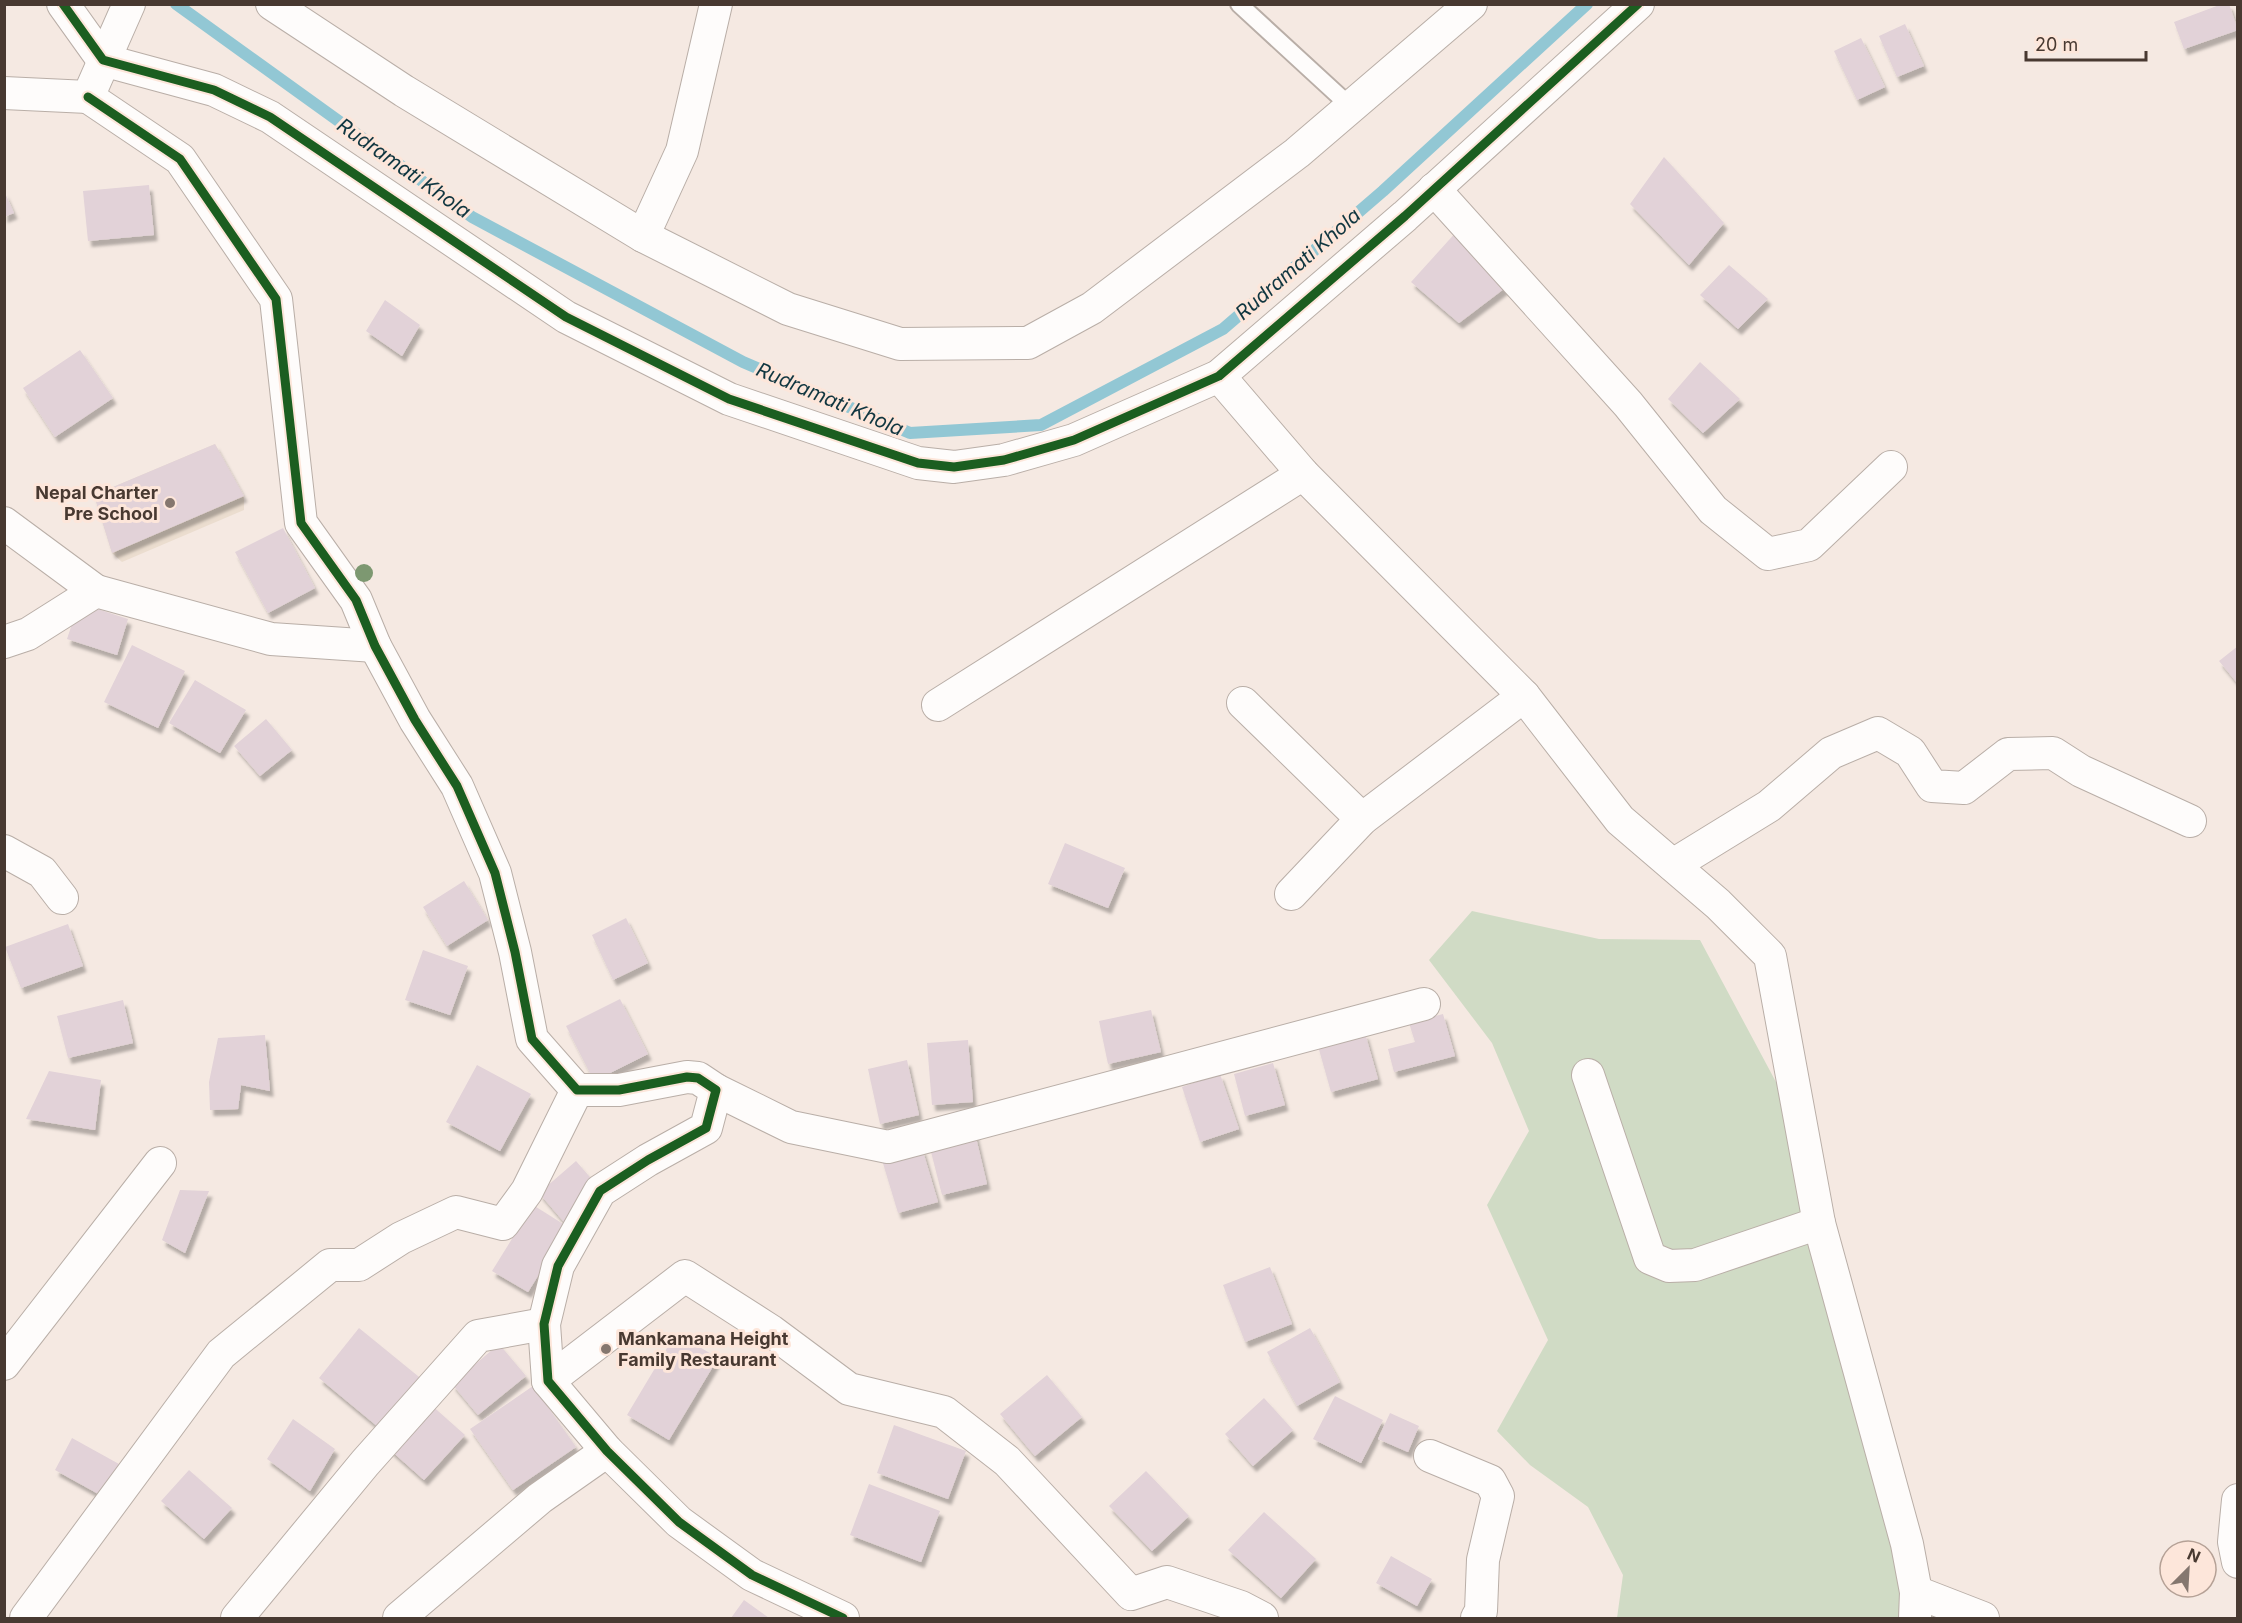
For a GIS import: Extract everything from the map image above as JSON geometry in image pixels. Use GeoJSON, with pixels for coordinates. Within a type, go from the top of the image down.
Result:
{"type":"FeatureCollection","features":[{"type":"Feature","properties":{"kind":"street"},"geometry":{"type":"LineString","coordinates":[[63,4],[103,60],[214,90],[270,117],[566,317],[729,399],[918,463],[954,467],[1004,460],[1064,443],[1219,376],[1434,189],[1638,4]]}},
{"type":"Feature","properties":{"kind":"street"},"geometry":{"type":"LineString","coordinates":[[272,4],[404,91],[643,236],[788,309],[900,344],[1028,343],[1092,308],[1297,153],[1471,4]]}},
{"type":"Feature","properties":{"kind":"street"},"geometry":{"type":"LineString","coordinates":[[643,236],[682,151],[716,4]]}},
{"type":"Feature","properties":{"kind":"street"},"geometry":{"type":"LineString","coordinates":[[88,97],[123,16]]}},
{"type":"Feature","properties":{"kind":"street"},"geometry":{"type":"LineString","coordinates":[[4,93],[88,97],[180,159],[276,299],[301,523],[356,600],[375,645],[415,720],[457,786],[495,873],[515,952],[532,1039],[577,1090],[619,1090],[687,1077],[698,1078],[716,1090],[791,1127],[888,1147],[1424,1004]]}},
{"type":"Feature","properties":{"kind":"street"},"geometry":{"type":"LineString","coordinates":[[1434,189],[1628,404],[1713,510],[1768,554],[1809,545],[1891,467]]}},
{"type":"Feature","properties":{"kind":"street"},"geometry":{"type":"LineString","coordinates":[[1219,376],[1303,474],[1524,696],[1620,820],[1718,904],[1770,956],[1819,1223],[1907,1544],[1915,1605],[1983,1618]]}},
{"type":"Feature","properties":{"kind":"street"},"geometry":{"type":"LineString","coordinates":[[938,705],[1303,474]]}},
{"type":"Feature","properties":{"kind":"street"},"geometry":{"type":"LineString","coordinates":[[4,523],[96,591],[271,639],[375,645]]}},
{"type":"Feature","properties":{"kind":"street"},"geometry":{"type":"LineString","coordinates":[[4,642],[28,634],[96,591]]}},
{"type":"Feature","properties":{"kind":"street"},"geometry":{"type":"LineString","coordinates":[[1291,894],[1362,819],[1524,696]]}},
{"type":"Feature","properties":{"kind":"street"},"geometry":{"type":"LineString","coordinates":[[1243,703],[1362,819]]}},
{"type":"Feature","properties":{"kind":"street"},"geometry":{"type":"LineString","coordinates":[[1673,865],[1769,806],[1831,753],[1878,733],[1910,752],[1932,786],[1964,788],[2008,754],[2053,753],[2081,771],[2190,821]]}},
{"type":"Feature","properties":{"kind":"street"},"geometry":{"type":"LineString","coordinates":[[4,852],[42,872],[62,898]]}},
{"type":"Feature","properties":{"kind":"street"},"geometry":{"type":"LineString","coordinates":[[1588,1075],[1650,1258],[1670,1266],[1695,1264],[1819,1223]]}},
{"type":"Feature","properties":{"kind":"street"},"geometry":{"type":"LineString","coordinates":[[26,1618],[221,1354],[330,1265],[359,1265],[401,1238],[456,1212],[503,1224],[527,1191],[577,1090]]}},
{"type":"Feature","properties":{"kind":"street"},"geometry":{"type":"LineString","coordinates":[[716,1090],[706,1128],[648,1160],[600,1191],[558,1266],[544,1324],[548,1381],[607,1451],[680,1522],[752,1575],[843,1618]]}},
{"type":"Feature","properties":{"kind":"street"},"geometry":{"type":"LineString","coordinates":[[4,1364],[160,1163]]}},
{"type":"Feature","properties":{"kind":"street"},"geometry":{"type":"LineString","coordinates":[[548,1381],[685,1276],[771,1331],[849,1389],[944,1412],[1007,1461],[1129,1606],[1167,1582],[1241,1607],[1262,1618]]}},
{"type":"Feature","properties":{"kind":"street"},"geometry":{"type":"LineString","coordinates":[[237,1618],[365,1463],[478,1336],[544,1324]]}},
{"type":"Feature","properties":{"kind":"street"},"geometry":{"type":"LineString","coordinates":[[399,1618],[540,1498],[607,1451]]}},
{"type":"Feature","properties":{"kind":"street"},"geometry":{"type":"LineString","coordinates":[[1430,1456],[1490,1481],[1498,1496],[1483,1560],[1481,1611],[1477,1618]]}},
{"type":"Feature","properties":{"kind":"street"},"geometry":{"type":"LineString","coordinates":[[2236,1549],[2238,1500]]}},
{"type":"Feature","properties":{"kind":"lane"},"geometry":{"type":"LineString","coordinates":[[1239,4],[1351,107]]}},
{"type":"Feature","properties":{"kind":"shaded area","name":"Nepal Charter Pre School"},"geometry":{"type":"Polygon","coordinates":[[[215,444],[244,496],[244,510],[122,562],[112,553],[94,495],[215,444]]]}},
{"type":"Feature","properties":{"kind":"green space"},"geometry":{"type":"Polygon","coordinates":[[[1472,911],[1599,939],[1700,940],[1815,1155],[1912,1550],[1950,1618],[1617,1618],[1623,1575],[1588,1507],[1530,1465],[1497,1431],[1548,1340],[1487,1205],[1529,1131],[1492,1043],[1429,960],[1472,911]]]}},
{"type":"Feature","properties":{"kind":"building"},"geometry":{"type":"Polygon","coordinates":[[[2222,4],[2229,4],[2238,30],[2184,49],[2174,22],[2222,4]]]}},
{"type":"Feature","properties":{"kind":"building"},"geometry":{"type":"Polygon","coordinates":[[[1905,24],[1924,66],[1897,77],[1879,36],[1905,24]]]}},
{"type":"Feature","properties":{"kind":"building"},"geometry":{"type":"Polygon","coordinates":[[[1861,38],[1885,87],[1857,100],[1834,51],[1861,38]]]}},
{"type":"Feature","properties":{"kind":"building"},"geometry":{"type":"Polygon","coordinates":[[[1664,157],[1724,223],[1689,265],[1630,204],[1664,157]]]}},
{"type":"Feature","properties":{"kind":"building"},"geometry":{"type":"Polygon","coordinates":[[[149,185],[154,235],[88,241],[83,191],[149,185]]]}},
{"type":"Feature","properties":{"kind":"building"},"geometry":{"type":"Polygon","coordinates":[[[4,191],[14,213],[4,217],[4,191]]]}},
{"type":"Feature","properties":{"kind":"building"},"geometry":{"type":"Polygon","coordinates":[[[1458,230],[1513,282],[1459,323],[1411,282],[1458,230]]]}},
{"type":"Feature","properties":{"kind":"building"},"geometry":{"type":"Polygon","coordinates":[[[1729,265],[1768,299],[1738,329],[1700,295],[1729,265]]]}},
{"type":"Feature","properties":{"kind":"building"},"geometry":{"type":"Polygon","coordinates":[[[385,300],[420,325],[402,356],[366,331],[385,300]]]}},
{"type":"Feature","properties":{"kind":"building"},"geometry":{"type":"Polygon","coordinates":[[[80,350],[113,398],[55,437],[23,388],[80,350]]]}},
{"type":"Feature","properties":{"kind":"building"},"geometry":{"type":"Polygon","coordinates":[[[1700,362],[1740,399],[1703,433],[1668,399],[1700,362]]]}},
{"type":"Feature","properties":{"kind":"building","name":"Nepal Charter Pre School"},"geometry":{"type":"Polygon","coordinates":[[[215,444],[244,496],[112,553],[94,495],[215,444]]]}},
{"type":"Feature","properties":{"kind":"building"},"geometry":{"type":"Polygon","coordinates":[[[283,528],[315,588],[268,613],[235,552],[283,528]]]}},
{"type":"Feature","properties":{"kind":"building"},"geometry":{"type":"Polygon","coordinates":[[[79,603],[128,619],[117,655],[67,639],[79,603]]]}},
{"type":"Feature","properties":{"kind":"building"},"geometry":{"type":"Polygon","coordinates":[[[132,645],[185,671],[158,728],[104,702],[132,645]]]}},
{"type":"Feature","properties":{"kind":"building"},"geometry":{"type":"Polygon","coordinates":[[[2238,646],[2238,684],[2219,661],[2238,646]]]}},
{"type":"Feature","properties":{"kind":"building"},"geometry":{"type":"Polygon","coordinates":[[[195,680],[246,710],[220,753],[169,723],[195,680]]]}},
{"type":"Feature","properties":{"kind":"building"},"geometry":{"type":"Polygon","coordinates":[[[266,719],[292,750],[260,776],[234,746],[266,719]]]}},
{"type":"Feature","properties":{"kind":"building"},"geometry":{"type":"Polygon","coordinates":[[[1065,843],[1125,868],[1108,908],[1048,884],[1065,843]]]}},
{"type":"Feature","properties":{"kind":"building"},"geometry":{"type":"Polygon","coordinates":[[[464,881],[488,920],[447,946],[423,907],[464,881]]]}},
{"type":"Feature","properties":{"kind":"building"},"geometry":{"type":"Polygon","coordinates":[[[626,918],[648,963],[613,980],[592,935],[626,918]]]}},
{"type":"Feature","properties":{"kind":"building"},"geometry":{"type":"Polygon","coordinates":[[[68,924],[83,966],[21,988],[5,947],[68,924]]]}},
{"type":"Feature","properties":{"kind":"building"},"geometry":{"type":"Polygon","coordinates":[[[423,950],[468,966],[450,1015],[405,1000],[423,950]]]}},
{"type":"Feature","properties":{"kind":"building"},"geometry":{"type":"Polygon","coordinates":[[[620,999],[648,1054],[594,1081],[566,1026],[620,999]]]}},
{"type":"Feature","properties":{"kind":"building"},"geometry":{"type":"Polygon","coordinates":[[[123,1000],[133,1043],[68,1058],[57,1016],[123,1000]]]}},
{"type":"Feature","properties":{"kind":"building"},"geometry":{"type":"Polygon","coordinates":[[[1151,1010],[1161,1052],[1108,1064],[1099,1021],[1151,1010]]]}},
{"type":"Feature","properties":{"kind":"building"},"geometry":{"type":"Polygon","coordinates":[[[1443,1014],[1455,1056],[1394,1072],[1388,1049],[1415,1042],[1409,1023],[1443,1014]]]}},
{"type":"Feature","properties":{"kind":"building"},"geometry":{"type":"Polygon","coordinates":[[[1365,1033],[1378,1079],[1331,1092],[1318,1046],[1365,1033]]]}},
{"type":"Feature","properties":{"kind":"building"},"geometry":{"type":"Polygon","coordinates":[[[265,1035],[270,1091],[241,1085],[238,1109],[210,1110],[209,1082],[218,1038],[265,1035]]]}},
{"type":"Feature","properties":{"kind":"building"},"geometry":{"type":"Polygon","coordinates":[[[968,1040],[973,1102],[932,1105],[927,1043],[968,1040]]]}},
{"type":"Feature","properties":{"kind":"building"},"geometry":{"type":"Polygon","coordinates":[[[907,1060],[919,1115],[880,1124],[868,1069],[907,1060]]]}},
{"type":"Feature","properties":{"kind":"building"},"geometry":{"type":"Polygon","coordinates":[[[1273,1063],[1285,1105],[1245,1116],[1234,1074],[1273,1063]]]}},
{"type":"Feature","properties":{"kind":"building"},"geometry":{"type":"Polygon","coordinates":[[[477,1065],[531,1094],[500,1151],[446,1122],[477,1065]]]}},
{"type":"Feature","properties":{"kind":"building"},"geometry":{"type":"Polygon","coordinates":[[[49,1071],[101,1080],[95,1130],[26,1119],[49,1071]]]}},
{"type":"Feature","properties":{"kind":"building"},"geometry":{"type":"Polygon","coordinates":[[[1220,1074],[1239,1129],[1200,1142],[1182,1087],[1220,1074]]]}},
{"type":"Feature","properties":{"kind":"building"},"geometry":{"type":"Polygon","coordinates":[[[974,1129],[987,1184],[942,1195],[928,1140],[974,1129]]]}},
{"type":"Feature","properties":{"kind":"building"},"geometry":{"type":"Polygon","coordinates":[[[922,1148],[938,1202],[898,1213],[882,1160],[922,1148]]]}},
{"type":"Feature","properties":{"kind":"building"},"geometry":{"type":"Polygon","coordinates":[[[576,1161],[601,1190],[564,1222],[539,1193],[576,1161]]]}},
{"type":"Feature","properties":{"kind":"building"},"geometry":{"type":"Polygon","coordinates":[[[180,1190],[209,1191],[185,1253],[162,1240],[180,1190]]]}},
{"type":"Feature","properties":{"kind":"building"},"geometry":{"type":"Polygon","coordinates":[[[533,1205],[568,1227],[528,1292],[492,1271],[533,1205]]]}},
{"type":"Feature","properties":{"kind":"building"},"geometry":{"type":"Polygon","coordinates":[[[1270,1267],[1292,1324],[1245,1342],[1223,1285],[1270,1267]]]}},
{"type":"Feature","properties":{"kind":"building"},"geometry":{"type":"Polygon","coordinates":[[[359,1328],[424,1381],[383,1431],[319,1378],[359,1328]]]}},
{"type":"Feature","properties":{"kind":"building"},"geometry":{"type":"Polygon","coordinates":[[[1310,1328],[1340,1382],[1297,1406],[1267,1352],[1310,1328]]]}},
{"type":"Feature","properties":{"kind":"building"},"geometry":{"type":"Polygon","coordinates":[[[676,1333],[718,1358],[669,1440],[627,1415],[676,1333]]]}},
{"type":"Feature","properties":{"kind":"building"},"geometry":{"type":"Polygon","coordinates":[[[499,1344],[526,1376],[478,1415],[452,1384],[499,1344]]]}},
{"type":"Feature","properties":{"kind":"building"},"geometry":{"type":"Polygon","coordinates":[[[1047,1375],[1082,1417],[1035,1456],[1000,1414],[1047,1375]]]}},
{"type":"Feature","properties":{"kind":"building"},"geometry":{"type":"Polygon","coordinates":[[[533,1386],[576,1447],[513,1490],[470,1429],[533,1386]]]}},
{"type":"Feature","properties":{"kind":"building"},"geometry":{"type":"Polygon","coordinates":[[[1335,1396],[1383,1420],[1361,1463],[1313,1439],[1335,1396]]]}},
{"type":"Feature","properties":{"kind":"building"},"geometry":{"type":"Polygon","coordinates":[[[1264,1398],[1293,1430],[1253,1466],[1225,1434],[1264,1398]]]}},
{"type":"Feature","properties":{"kind":"building"},"geometry":{"type":"Polygon","coordinates":[[[429,1403],[465,1435],[424,1480],[388,1448],[429,1403]]]}},
{"type":"Feature","properties":{"kind":"building"},"geometry":{"type":"Polygon","coordinates":[[[1390,1413],[1419,1426],[1408,1452],[1378,1439],[1390,1413]]]}},
{"type":"Feature","properties":{"kind":"building"},"geometry":{"type":"Polygon","coordinates":[[[293,1419],[335,1449],[310,1491],[267,1459],[293,1419]]]}},
{"type":"Feature","properties":{"kind":"building"},"geometry":{"type":"Polygon","coordinates":[[[894,1425],[966,1451],[948,1499],[877,1473],[894,1425]]]}},
{"type":"Feature","properties":{"kind":"building"},"geometry":{"type":"Polygon","coordinates":[[[72,1438],[119,1464],[102,1496],[55,1470],[72,1438]]]}},
{"type":"Feature","properties":{"kind":"building"},"geometry":{"type":"Polygon","coordinates":[[[189,1470],[232,1508],[204,1539],[161,1501],[189,1470]]]}},
{"type":"Feature","properties":{"kind":"building"},"geometry":{"type":"Polygon","coordinates":[[[1146,1471],[1189,1516],[1152,1551],[1109,1506],[1146,1471]]]}},
{"type":"Feature","properties":{"kind":"building"},"geometry":{"type":"Polygon","coordinates":[[[869,1484],[940,1511],[921,1562],[850,1535],[869,1484]]]}},
{"type":"Feature","properties":{"kind":"building"},"geometry":{"type":"Polygon","coordinates":[[[1264,1512],[1316,1559],[1281,1598],[1228,1550],[1264,1512]]]}},
{"type":"Feature","properties":{"kind":"building"},"geometry":{"type":"Polygon","coordinates":[[[1391,1556],[1432,1579],[1417,1606],[1376,1583],[1391,1556]]]}},
{"type":"Feature","properties":{"kind":"building"},"geometry":{"type":"Polygon","coordinates":[[[744,1600],[769,1618],[731,1618],[744,1600]]]}},
{"type":"Feature","properties":{"kind":"waterway","name":"Rudramati Khola"},"geometry":{"type":"LineString","coordinates":[[176,4],[472,217],[743,362],[910,433],[1041,425],[1223,329],[1383,191],[1587,4]]}},
{"type":"Feature","properties":{"kind":"cycle path"},"geometry":{"type":"LineString","coordinates":[[63,4],[103,60],[214,90],[270,117],[566,317],[729,399],[918,463],[954,467],[1004,460],[1074,440],[1219,376],[1405,216],[1638,4]]}},
{"type":"Feature","properties":{"kind":"cycle path"},"geometry":{"type":"LineString","coordinates":[[88,97],[180,159],[276,299],[301,523],[356,600],[375,646],[415,720],[457,786],[495,873],[515,952],[532,1039],[577,1090],[619,1090],[687,1077],[698,1078],[716,1090],[706,1128],[648,1160],[600,1191],[558,1266],[544,1324],[548,1381],[607,1451],[679,1522],[752,1575],[843,1618]]}},
{"type":"Feature","properties":{"kind":"place","name":"Nepal Charter Pre School"},"geometry":{"type":"Point","coordinates":[170,503]}},
{"type":"Feature","properties":{"kind":"place","name":"Mankamana Height Family Restaurant"},"geometry":{"type":"Point","coordinates":[606,1349]}}]}
